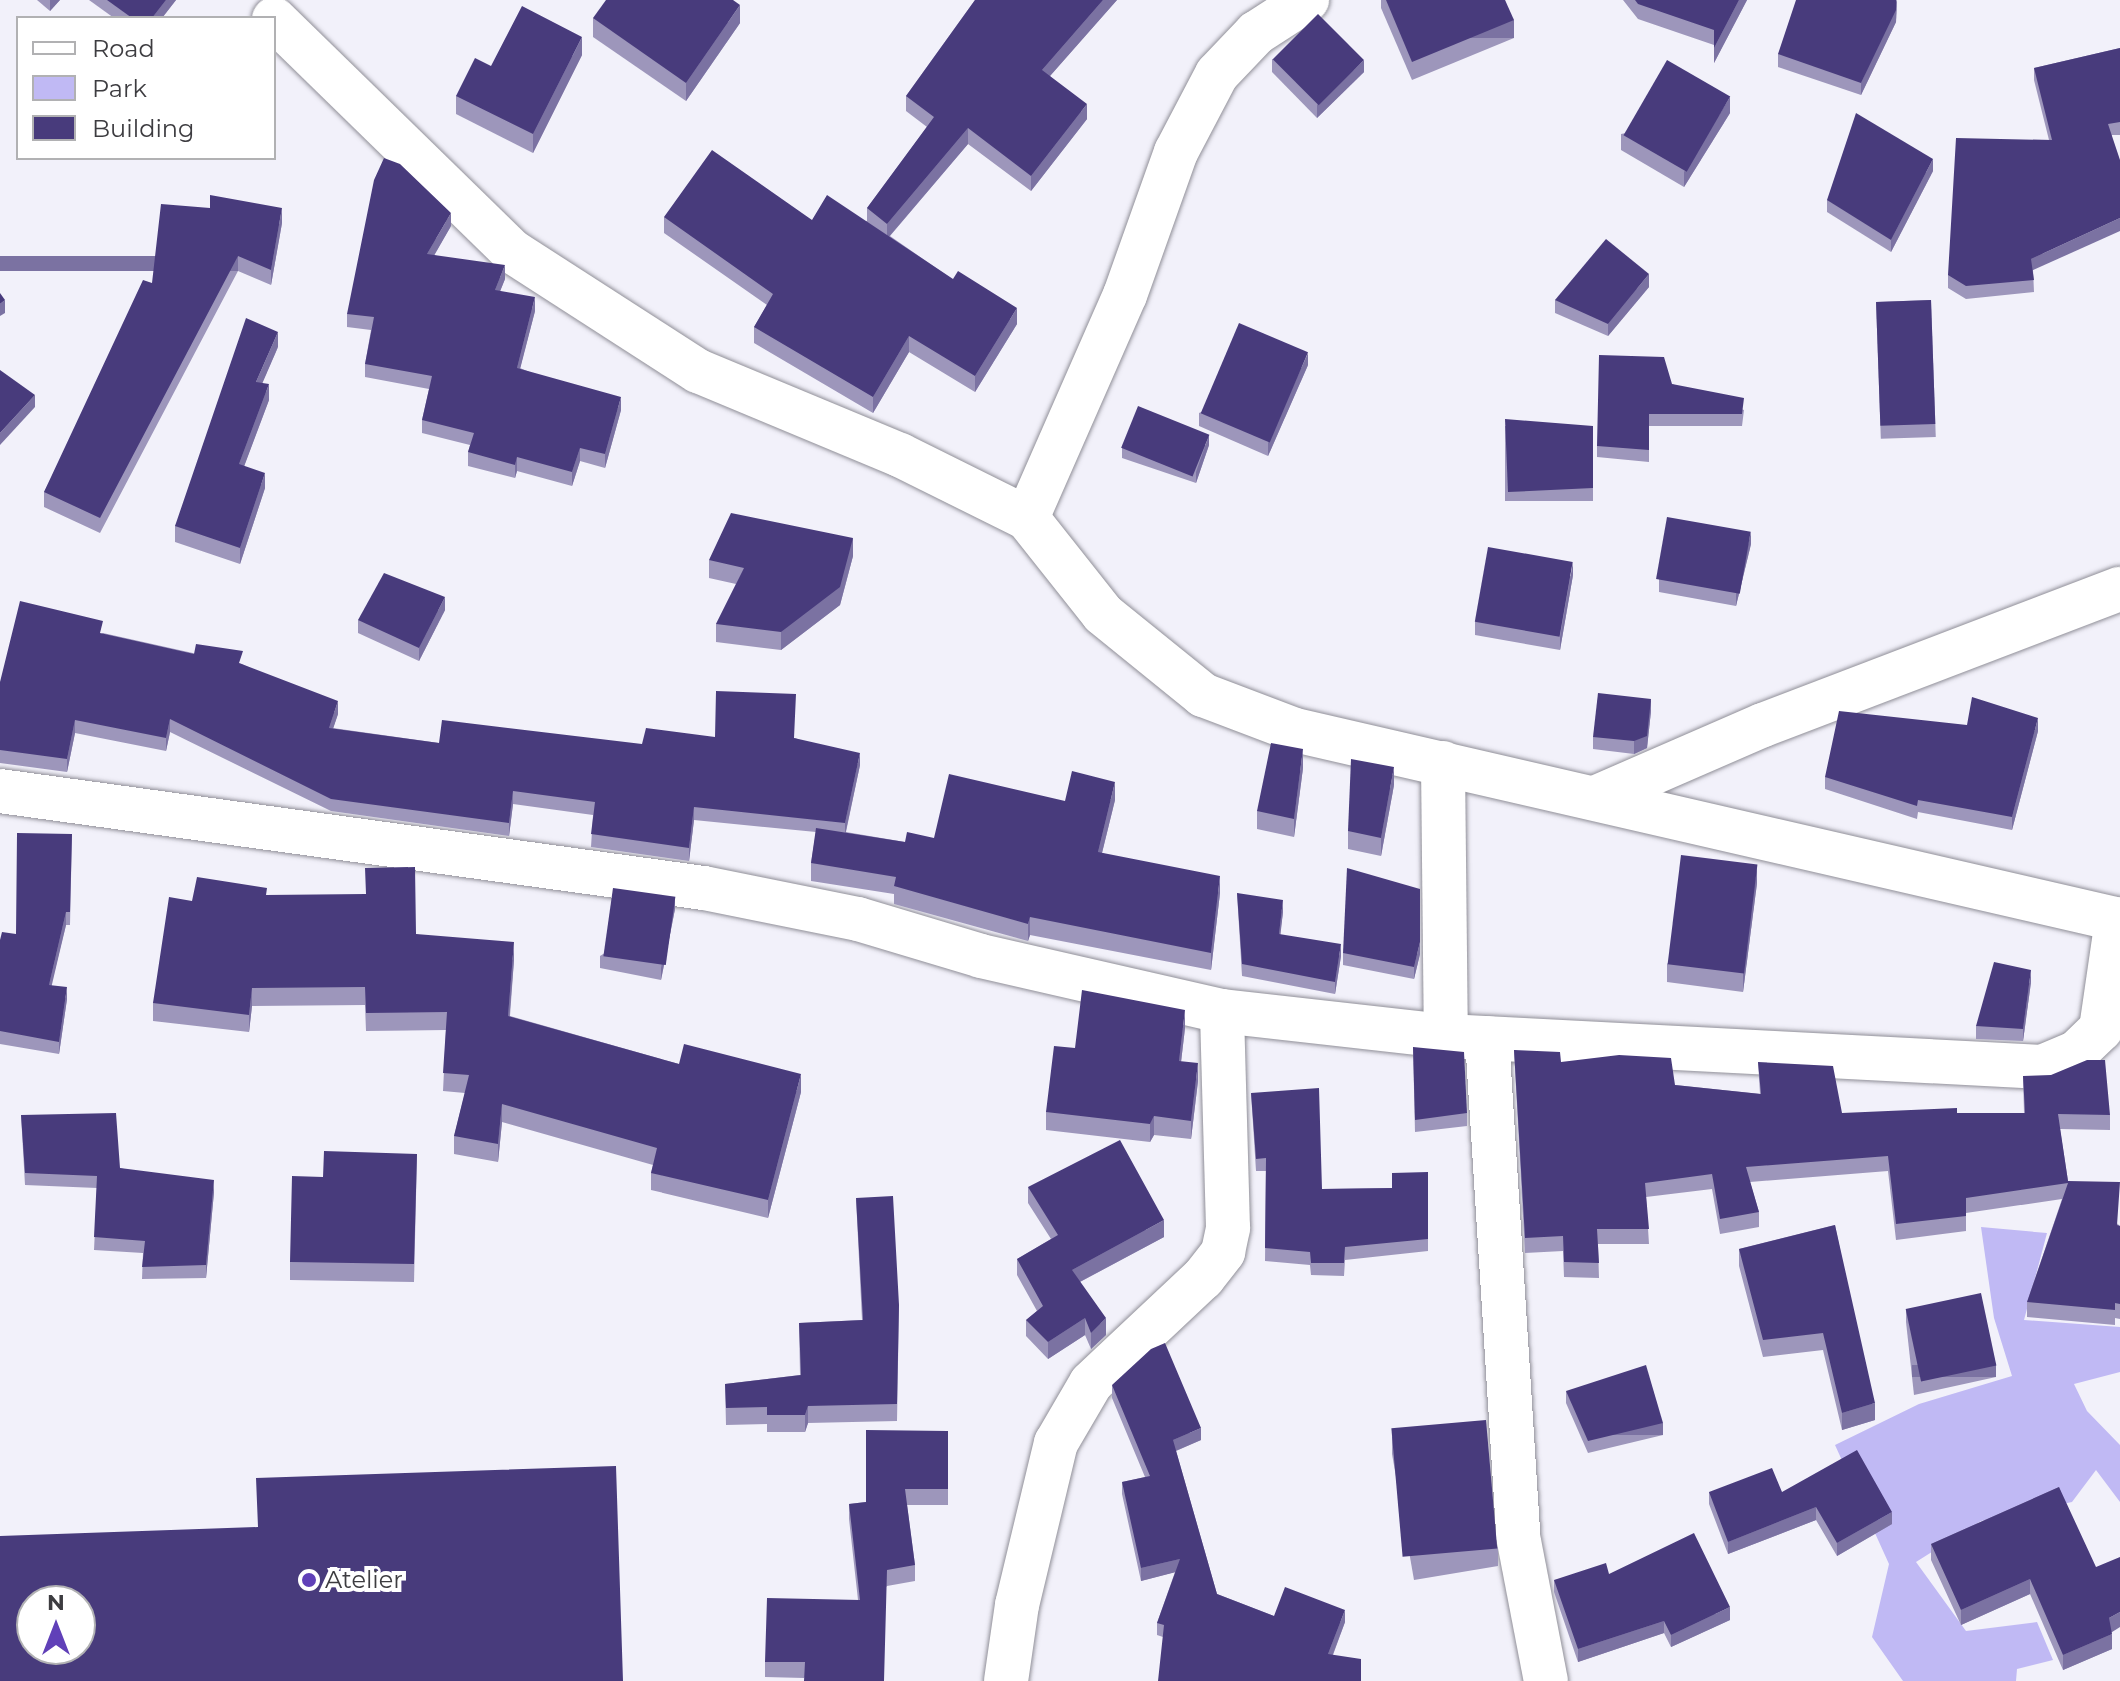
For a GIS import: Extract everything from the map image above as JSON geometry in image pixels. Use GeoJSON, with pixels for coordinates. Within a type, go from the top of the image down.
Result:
{"type":"FeatureCollection","features":[{"type":"Feature","properties":{"kind":"street"},"geometry":{"type":"LineString","coordinates":[[255,0],[272,16]]}},
{"type":"Feature","properties":{"kind":"street"},"geometry":{"type":"LineString","coordinates":[[1027,518],[1125,295],[1176,152],[1217,74],[1256,33],[1307,0]]}},
{"type":"Feature","properties":{"kind":"street"},"geometry":{"type":"LineString","coordinates":[[0,791],[704,888],[858,919],[981,956],[1222,1011],[1466,1037],[2042,1067],[2077,1052],[2101,1029],[2118,920],[1295,730],[1203,695],[1103,614],[1027,518],[900,455],[698,371],[513,252],[276,20]]}},
{"type":"Feature","properties":{"kind":"street"},"geometry":{"type":"LineString","coordinates":[[1595,798],[1763,725],[2120,589]]}},
{"type":"Feature","properties":{"kind":"street"},"geometry":{"type":"LineString","coordinates":[[1443,763],[1466,1037],[1518,1536],[1546,1681]]}},
{"type":"Feature","properties":{"kind":"street"},"geometry":{"type":"LineString","coordinates":[[1006,1681],[1017,1605],[1056,1443],[1091,1383],[1203,1278],[1223,1252],[1228,1228],[1222,1011]]}},
{"type":"Feature","properties":{"kind":"green space"},"geometry":{"type":"Polygon","coordinates":[[[1981,1227],[2047,1233],[2024,1320],[2120,1327],[2120,1372],[2074,1384],[2087,1411],[2120,1445],[2120,1502],[2096,1470],[2072,1502],[1981,1521],[1916,1562],[1966,1631],[2037,1622],[2053,1660],[2017,1669],[2016,1681],[1903,1681],[1872,1637],[1889,1564],[1835,1445],[1919,1404],[2012,1376],[1994,1318],[1981,1227]]]}},
{"type":"Feature","properties":{"kind":"building"},"geometry":{"type":"Polygon","coordinates":[[[107,0],[166,0],[154,16],[129,16],[107,0]]]}},
{"type":"Feature","properties":{"kind":"building"},"geometry":{"type":"Polygon","coordinates":[[[606,0],[733,0],[740,5],[686,83],[593,18],[606,0]]]}},
{"type":"Feature","properties":{"kind":"building"},"geometry":{"type":"Polygon","coordinates":[[[975,0],[1103,0],[1042,70],[1087,104],[1031,176],[968,128],[887,224],[867,208],[934,117],[906,96],[975,0]]]}},
{"type":"Feature","properties":{"kind":"building"},"geometry":{"type":"Polygon","coordinates":[[[1386,0],[1505,0],[1514,20],[1412,62],[1386,0]]]}},
{"type":"Feature","properties":{"kind":"building"},"geometry":{"type":"Polygon","coordinates":[[[1635,0],[1739,0],[1714,48],[1714,30],[1638,4],[1635,0]]]}},
{"type":"Feature","properties":{"kind":"building"},"geometry":{"type":"Polygon","coordinates":[[[1796,0],[1896,0],[1896,10],[1861,83],[1778,54],[1796,0]]]}},
{"type":"Feature","properties":{"kind":"building"},"geometry":{"type":"Polygon","coordinates":[[[522,6],[582,37],[533,134],[456,96],[475,58],[491,66],[522,6]]]}},
{"type":"Feature","properties":{"kind":"building"},"geometry":{"type":"Polygon","coordinates":[[[1318,14],[1364,60],[1319,105],[1273,59],[1318,14]]]}},
{"type":"Feature","properties":{"kind":"building"},"geometry":{"type":"Polygon","coordinates":[[[2120,48],[2120,122],[2108,124],[2120,160],[2120,218],[2031,259],[2034,280],[1966,286],[1948,275],[1956,138],[2052,140],[2034,68],[2120,48]]]}},
{"type":"Feature","properties":{"kind":"building"},"geometry":{"type":"Polygon","coordinates":[[[1667,60],[1730,96],[1687,172],[1624,135],[1667,60]]]}},
{"type":"Feature","properties":{"kind":"building"},"geometry":{"type":"Polygon","coordinates":[[[1856,113],[1933,159],[1891,240],[1827,200],[1856,113]]]}},
{"type":"Feature","properties":{"kind":"building"},"geometry":{"type":"Polygon","coordinates":[[[712,150],[812,220],[827,195],[953,279],[958,271],[1017,308],[975,376],[909,336],[873,397],[754,327],[773,294],[664,217],[712,150]]]}},
{"type":"Feature","properties":{"kind":"building"},"geometry":{"type":"Polygon","coordinates":[[[384,158],[400,164],[451,213],[427,254],[505,265],[495,290],[535,297],[517,368],[621,397],[605,454],[580,448],[572,472],[517,457],[515,465],[468,452],[474,433],[422,420],[432,376],[365,364],[374,317],[347,314],[374,180],[384,158]]]}},
{"type":"Feature","properties":{"kind":"building"},"geometry":{"type":"Polygon","coordinates":[[[210,195],[282,208],[271,270],[238,256],[100,518],[44,492],[143,280],[152,283],[161,204],[210,208],[210,195]]]}},
{"type":"Feature","properties":{"kind":"building"},"geometry":{"type":"Polygon","coordinates":[[[1606,239],[1649,274],[1608,324],[1555,300],[1606,239]]]}},
{"type":"Feature","properties":{"kind":"building"},"geometry":{"type":"Polygon","coordinates":[[[1931,300],[1935,424],[1880,426],[1876,302],[1931,300]]]}},
{"type":"Feature","properties":{"kind":"building"},"geometry":{"type":"Polygon","coordinates":[[[246,318],[278,332],[256,382],[269,384],[239,464],[265,473],[240,548],[175,526],[246,318]]]}},
{"type":"Feature","properties":{"kind":"building"},"geometry":{"type":"Polygon","coordinates":[[[1239,323],[1308,352],[1270,443],[1201,413],[1239,323]]]}},
{"type":"Feature","properties":{"kind":"building"},"geometry":{"type":"Polygon","coordinates":[[[1599,355],[1664,357],[1672,384],[1744,398],[1742,414],[1649,414],[1649,450],[1597,446],[1599,355]]]}},
{"type":"Feature","properties":{"kind":"building"},"geometry":{"type":"Polygon","coordinates":[[[0,370],[35,395],[0,433],[0,370]]]}},
{"type":"Feature","properties":{"kind":"building"},"geometry":{"type":"Polygon","coordinates":[[[1138,406],[1209,435],[1193,477],[1121,448],[1138,406]]]}},
{"type":"Feature","properties":{"kind":"building"},"geometry":{"type":"Polygon","coordinates":[[[1505,419],[1593,426],[1593,488],[1508,492],[1505,419]]]}},
{"type":"Feature","properties":{"kind":"building"},"geometry":{"type":"Polygon","coordinates":[[[731,513],[853,538],[840,587],[781,632],[716,624],[744,568],[709,560],[731,513]]]}},
{"type":"Feature","properties":{"kind":"building"},"geometry":{"type":"Polygon","coordinates":[[[1667,517],[1751,532],[1740,594],[1656,579],[1667,517]]]}},
{"type":"Feature","properties":{"kind":"building"},"geometry":{"type":"Polygon","coordinates":[[[1488,547],[1573,562],[1559,637],[1475,622],[1488,547]]]}},
{"type":"Feature","properties":{"kind":"building"},"geometry":{"type":"Polygon","coordinates":[[[384,573],[445,597],[419,648],[358,620],[384,573]]]}},
{"type":"Feature","properties":{"kind":"building"},"geometry":{"type":"Polygon","coordinates":[[[20,601],[103,621],[100,633],[194,654],[196,644],[243,651],[239,663],[338,701],[329,728],[439,743],[442,720],[642,744],[646,728],[715,737],[716,691],[796,694],[794,738],[860,753],[845,823],[694,807],[689,848],[591,834],[595,802],[513,791],[509,823],[331,799],[170,719],[166,738],[75,720],[67,759],[0,750],[0,682],[20,601]]]}},
{"type":"Feature","properties":{"kind":"building"},"geometry":{"type":"Polygon","coordinates":[[[1598,693],[1651,699],[1647,736],[1634,741],[1593,737],[1598,693]]]}},
{"type":"Feature","properties":{"kind":"building"},"geometry":{"type":"Polygon","coordinates":[[[1972,697],[2038,718],[2012,817],[1918,800],[1917,806],[1825,777],[1839,711],[1967,725],[1972,697]]]}},
{"type":"Feature","properties":{"kind":"building"},"geometry":{"type":"Polygon","coordinates":[[[1271,743],[1303,749],[1294,819],[1257,811],[1271,743]]]}},
{"type":"Feature","properties":{"kind":"building"},"geometry":{"type":"Polygon","coordinates":[[[1351,759],[1394,767],[1381,838],[1348,831],[1351,759]]]}},
{"type":"Feature","properties":{"kind":"building"},"geometry":{"type":"Polygon","coordinates":[[[1072,771],[1115,782],[1098,852],[1220,876],[1211,953],[1030,917],[1028,924],[894,886],[896,877],[811,863],[816,828],[905,842],[907,832],[934,838],[949,774],[1065,801],[1072,771]]]}},
{"type":"Feature","properties":{"kind":"building"},"geometry":{"type":"Polygon","coordinates":[[[17,833],[72,834],[70,912],[66,912],[49,985],[67,987],[59,1042],[0,1031],[0,940],[2,932],[16,934],[17,833]]]}},
{"type":"Feature","properties":{"kind":"building"},"geometry":{"type":"Polygon","coordinates":[[[1681,855],[1757,864],[1744,974],[1668,964],[1681,855]]]}},
{"type":"Feature","properties":{"kind":"building"},"geometry":{"type":"Polygon","coordinates":[[[415,867],[416,934],[514,942],[508,1016],[679,1064],[684,1044],[801,1074],[768,1200],[651,1173],[657,1148],[502,1104],[498,1144],[454,1136],[469,1075],[443,1073],[447,1012],[366,1013],[365,987],[252,988],[249,1015],[153,1003],[169,897],[192,901],[197,877],[267,888],[266,895],[366,894],[365,868],[415,867]]]}},
{"type":"Feature","properties":{"kind":"building"},"geometry":{"type":"Polygon","coordinates":[[[1347,868],[1420,889],[1420,942],[1414,967],[1343,953],[1347,868]]]}},
{"type":"Feature","properties":{"kind":"building"},"geometry":{"type":"Polygon","coordinates":[[[613,888],[675,897],[666,965],[603,956],[613,888]]]}},
{"type":"Feature","properties":{"kind":"building"},"geometry":{"type":"Polygon","coordinates":[[[1237,893],[1283,900],[1279,934],[1341,944],[1335,982],[1242,964],[1237,893]]]}},
{"type":"Feature","properties":{"kind":"building"},"geometry":{"type":"Polygon","coordinates":[[[1994,962],[2031,970],[2023,1029],[1976,1026],[1994,962]]]}},
{"type":"Feature","properties":{"kind":"building"},"geometry":{"type":"Polygon","coordinates":[[[1082,990],[1185,1010],[1179,1061],[1198,1063],[1191,1121],[1154,1116],[1150,1124],[1046,1112],[1054,1046],[1075,1048],[1082,990]]]}},
{"type":"Feature","properties":{"kind":"building"},"geometry":{"type":"Polygon","coordinates":[[[1413,1047],[1464,1052],[1467,1113],[1415,1120],[1413,1047]]]}},
{"type":"Feature","properties":{"kind":"building"},"geometry":{"type":"Polygon","coordinates":[[[1514,1050],[1560,1052],[1561,1062],[1619,1055],[1671,1058],[1675,1085],[1761,1094],[1758,1062],[1833,1066],[1842,1113],[1957,1108],[1957,1113],[2025,1113],[2023,1076],[2051,1075],[2087,1060],[2105,1060],[2110,1115],[2058,1114],[2068,1181],[2120,1182],[2117,1225],[2120,1226],[2120,1304],[2115,1303],[2115,1310],[2027,1302],[2068,1183],[1966,1198],[1966,1216],[1896,1224],[1888,1156],[1746,1167],[1759,1212],[1720,1219],[1712,1174],[1645,1183],[1649,1229],[1597,1229],[1599,1263],[1564,1262],[1563,1236],[1525,1238],[1514,1050]]]}},
{"type":"Feature","properties":{"kind":"building"},"geometry":{"type":"Polygon","coordinates":[[[1319,1088],[1322,1189],[1392,1188],[1392,1173],[1428,1172],[1428,1239],[1345,1247],[1344,1263],[1311,1263],[1310,1252],[1265,1248],[1266,1158],[1256,1159],[1251,1093],[1319,1088]]]}},
{"type":"Feature","properties":{"kind":"building"},"geometry":{"type":"Polygon","coordinates":[[[116,1113],[120,1168],[214,1180],[206,1265],[142,1267],[145,1241],[94,1237],[97,1176],[25,1173],[21,1115],[116,1113]]]}},
{"type":"Feature","properties":{"kind":"building"},"geometry":{"type":"Polygon","coordinates":[[[1120,1140],[1164,1220],[1072,1270],[1106,1318],[1091,1333],[1085,1318],[1048,1342],[1026,1320],[1043,1306],[1017,1259],[1058,1235],[1028,1187],[1120,1140]]]}},
{"type":"Feature","properties":{"kind":"building"},"geometry":{"type":"Polygon","coordinates":[[[324,1151],[417,1154],[414,1264],[290,1262],[292,1176],[323,1177],[324,1151]]]}},
{"type":"Feature","properties":{"kind":"building"},"geometry":{"type":"Polygon","coordinates":[[[893,1196],[899,1305],[897,1404],[808,1406],[805,1415],[767,1415],[767,1407],[726,1408],[725,1384],[801,1375],[799,1323],[863,1320],[856,1198],[893,1196]]]}},
{"type":"Feature","properties":{"kind":"building"},"geometry":{"type":"Polygon","coordinates":[[[1835,1225],[1875,1403],[1842,1413],[1823,1333],[1763,1340],[1739,1249],[1835,1225]]]}},
{"type":"Feature","properties":{"kind":"building"},"geometry":{"type":"Polygon","coordinates":[[[1981,1293],[1996,1365],[1921,1381],[1906,1309],[1981,1293]]]}},
{"type":"Feature","properties":{"kind":"building"},"geometry":{"type":"Polygon","coordinates":[[[1165,1343],[1201,1428],[1173,1440],[1217,1594],[1274,1616],[1285,1587],[1345,1610],[1328,1654],[1361,1659],[1361,1681],[1158,1681],[1164,1625],[1157,1623],[1180,1559],[1141,1568],[1122,1482],[1150,1476],[1112,1385],[1151,1349],[1165,1343]]]}},
{"type":"Feature","properties":{"kind":"building"},"geometry":{"type":"Polygon","coordinates":[[[1646,1365],[1663,1423],[1588,1441],[1566,1391],[1646,1365]]]}},
{"type":"Feature","properties":{"kind":"building"},"geometry":{"type":"Polygon","coordinates":[[[1486,1420],[1497,1549],[1403,1557],[1391,1428],[1486,1420]]]}},
{"type":"Feature","properties":{"kind":"building"},"geometry":{"type":"Polygon","coordinates":[[[866,1430],[948,1431],[948,1489],[905,1489],[915,1565],[887,1570],[884,1681],[804,1681],[805,1662],[765,1662],[767,1598],[860,1600],[849,1504],[866,1502],[866,1430]]]}},
{"type":"Feature","properties":{"kind":"building"},"geometry":{"type":"Polygon","coordinates":[[[1857,1450],[1892,1512],[1837,1543],[1816,1507],[1728,1542],[1709,1492],[1772,1468],[1782,1492],[1857,1450]]]}},
{"type":"Feature","properties":{"kind":"building","name":"Atelier"},"geometry":{"type":"Polygon","coordinates":[[[616,1466],[623,1681],[0,1681],[0,1536],[258,1527],[256,1478],[616,1466]]]}},
{"type":"Feature","properties":{"kind":"building"},"geometry":{"type":"Polygon","coordinates":[[[2059,1487],[2096,1567],[2120,1557],[2120,1612],[2109,1618],[2112,1634],[2063,1655],[2030,1579],[1961,1610],[1931,1544],[2059,1487]]]}},
{"type":"Feature","properties":{"kind":"building"},"geometry":{"type":"Polygon","coordinates":[[[1694,1533],[1730,1607],[1671,1635],[1664,1621],[1578,1649],[1554,1580],[1606,1563],[1609,1574],[1694,1533]]]}},
{"type":"Feature","properties":{"kind":"place","name":"Atelier"},"geometry":{"type":"Point","coordinates":[309,1580]}}]}
